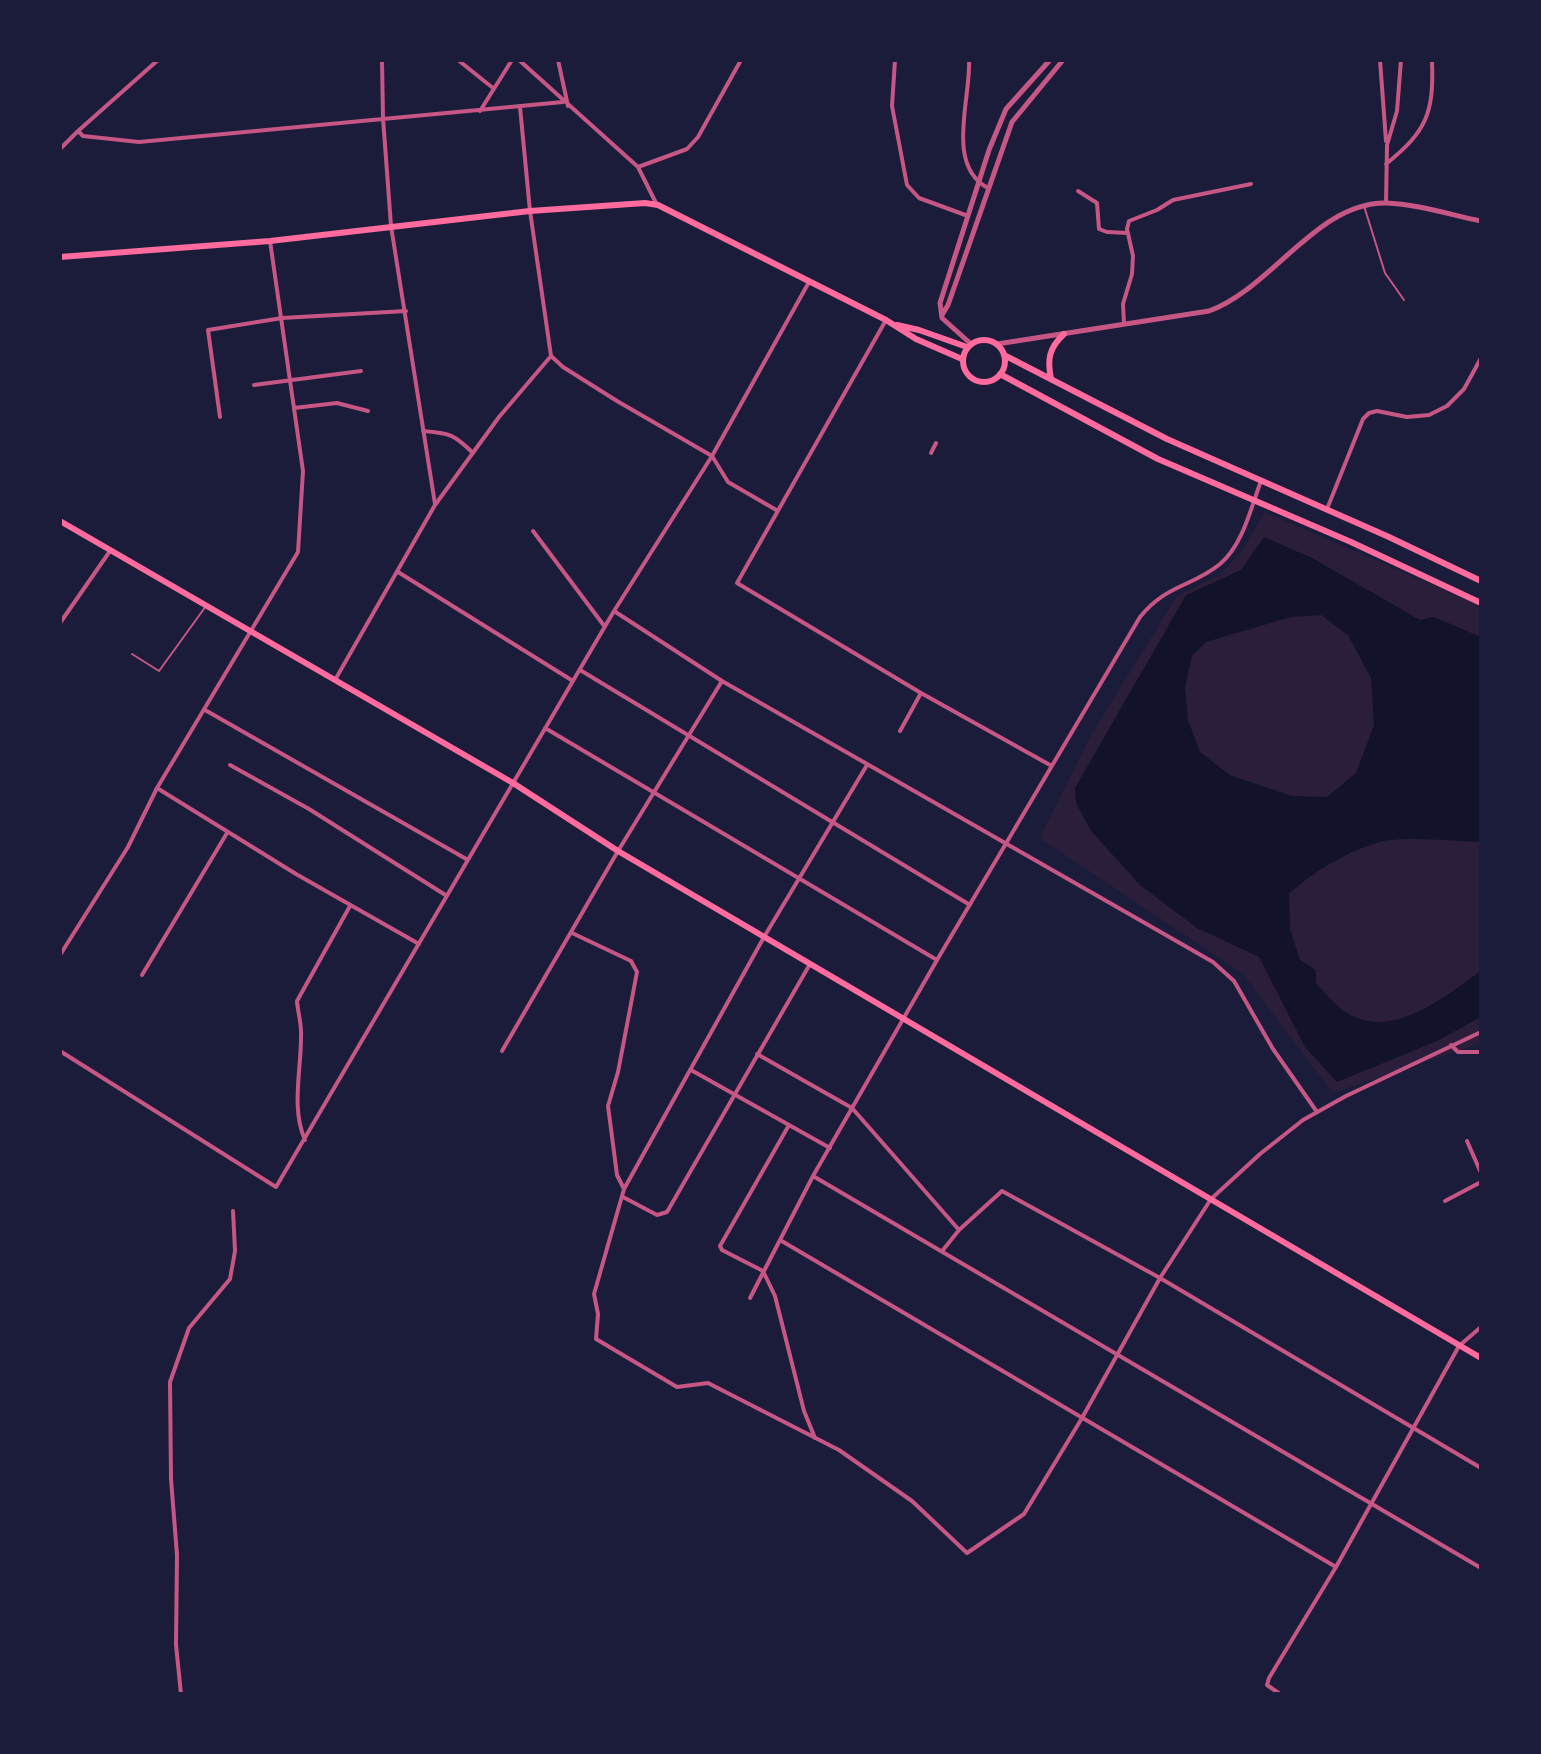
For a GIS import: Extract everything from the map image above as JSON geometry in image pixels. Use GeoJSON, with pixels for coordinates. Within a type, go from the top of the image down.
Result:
{"type":"FeatureCollection","features":[{"type":"Feature","properties":{"kind":"main road"},"geometry":{"type":"LineString","coordinates":[[60,257],[270,241],[530,211],[626,204],[658,205],[886,321],[916,339],[962,359]]}},
{"type":"Feature","properties":{"kind":"main road"},"geometry":{"type":"LineString","coordinates":[[893,325],[919,330],[969,346]]}},
{"type":"Feature","properties":{"kind":"main road"},"geometry":{"type":"LineString","coordinates":[[1051,379],[1048,366],[1050,351],[1064,334]]}},
{"type":"Feature","properties":{"kind":"main road"},"geometry":{"type":"LineString","coordinates":[[1004,355],[1004,369],[1000,375],[988,381],[974,380],[966,373],[962,359],[969,346],[984,339],[997,344],[1004,355],[1167,439],[1481,581]]}},
{"type":"Feature","properties":{"kind":"main road"},"geometry":{"type":"LineString","coordinates":[[1000,375],[1158,459],[1253,502],[1360,546],[1481,603]]}},
{"type":"Feature","properties":{"kind":"main road"},"geometry":{"type":"LineString","coordinates":[[60,521],[513,783],[618,851],[1481,1359]]}},
{"type":"Feature","properties":{"kind":"street"},"geometry":{"type":"LineString","coordinates":[[60,148],[158,60]]}},
{"type":"Feature","properties":{"kind":"street"},"geometry":{"type":"LineString","coordinates":[[382,60],[383,118],[391,226],[435,505]]}},
{"type":"Feature","properties":{"kind":"street"},"geometry":{"type":"LineString","coordinates":[[458,60],[493,88]]}},
{"type":"Feature","properties":{"kind":"street"},"geometry":{"type":"LineString","coordinates":[[480,111],[512,60]]}},
{"type":"Feature","properties":{"kind":"street"},"geometry":{"type":"LineString","coordinates":[[519,60],[568,107],[638,167],[658,205]]}},
{"type":"Feature","properties":{"kind":"street"},"geometry":{"type":"LineString","coordinates":[[558,60],[568,107]]}},
{"type":"Feature","properties":{"kind":"street"},"geometry":{"type":"LineString","coordinates":[[638,167],[687,149],[698,137],[741,60]]}},
{"type":"Feature","properties":{"kind":"street"},"geometry":{"type":"LineString","coordinates":[[895,60],[892,106],[907,185],[919,198],[968,216]]}},
{"type":"Feature","properties":{"kind":"street"},"geometry":{"type":"LineString","coordinates":[[969,60],[963,149],[966,164],[978,183],[988,188]]}},
{"type":"Feature","properties":{"kind":"street"},"geometry":{"type":"LineString","coordinates":[[969,346],[942,315],[940,303],[978,183],[1006,109],[1050,60]]}},
{"type":"Feature","properties":{"kind":"street"},"geometry":{"type":"LineString","coordinates":[[942,315],[948,305],[1012,122],[1063,60]]}},
{"type":"Feature","properties":{"kind":"street"},"geometry":{"type":"LineString","coordinates":[[1380,60],[1387,145],[1386,203]]}},
{"type":"Feature","properties":{"kind":"street"},"geometry":{"type":"LineString","coordinates":[[1387,145],[1396,111],[1401,60]]}},
{"type":"Feature","properties":{"kind":"street"},"geometry":{"type":"LineString","coordinates":[[1386,164],[1412,143],[1424,125],[1430,100],[1432,60]]}},
{"type":"Feature","properties":{"kind":"street"},"geometry":{"type":"LineString","coordinates":[[78,131],[83,136],[139,142],[563,102]]}},
{"type":"Feature","properties":{"kind":"street"},"geometry":{"type":"LineString","coordinates":[[520,107],[530,211],[552,356],[563,367],[617,401],[712,456],[728,482],[778,511]]}},
{"type":"Feature","properties":{"kind":"street"},"geometry":{"type":"LineString","coordinates":[[1124,324],[1123,304],[1132,274],[1133,256],[1128,233],[1130,221],[1157,210],[1173,200],[1251,184]]}},
{"type":"Feature","properties":{"kind":"street"},"geometry":{"type":"LineString","coordinates":[[1078,191],[1097,203],[1099,229],[1107,232],[1128,233]]}},
{"type":"Feature","properties":{"kind":"street"},"geometry":{"type":"LineString","coordinates":[[997,344],[1209,311],[1228,304],[1247,291],[1326,224],[1364,206],[1386,203],[1481,221]]}},
{"type":"Feature","properties":{"kind":"street"},"geometry":{"type":"LineString","coordinates":[[60,955],[128,847],[157,789],[298,552],[303,471],[270,241]]}},
{"type":"Feature","properties":{"kind":"street"},"geometry":{"type":"LineString","coordinates":[[60,1051],[276,1187],[614,611],[712,456],[809,282]]}},
{"type":"Feature","properties":{"kind":"street"},"geometry":{"type":"LineString","coordinates":[[220,417],[208,330],[282,318],[406,311]]}},
{"type":"Feature","properties":{"kind":"street"},"geometry":{"type":"LineString","coordinates":[[886,321],[738,578],[740,586],[921,693],[1050,765]]}},
{"type":"Feature","properties":{"kind":"street"},"geometry":{"type":"LineString","coordinates":[[335,680],[435,505],[498,417],[552,356]]}},
{"type":"Feature","properties":{"kind":"street"},"geometry":{"type":"LineString","coordinates":[[1326,509],[1363,419],[1369,413],[1377,411],[1407,417],[1429,415],[1447,406],[1464,388],[1481,358]]}},
{"type":"Feature","properties":{"kind":"street"},"geometry":{"type":"LineString","coordinates":[[254,385],[361,371]]}},
{"type":"Feature","properties":{"kind":"street"},"geometry":{"type":"LineString","coordinates":[[294,408],[337,403],[368,411]]}},
{"type":"Feature","properties":{"kind":"street"},"geometry":{"type":"LineString","coordinates":[[423,431],[449,433],[473,453]]}},
{"type":"Feature","properties":{"kind":"street"},"geometry":{"type":"LineString","coordinates":[[931,453],[936,443]]}},
{"type":"Feature","properties":{"kind":"street"},"geometry":{"type":"LineString","coordinates":[[750,1298],[813,1176],[1050,765],[1140,617],[1161,594],[1220,564],[1240,535],[1261,480]]}},
{"type":"Feature","properties":{"kind":"street"},"geometry":{"type":"LineString","coordinates":[[533,531],[605,627]]}},
{"type":"Feature","properties":{"kind":"street"},"geometry":{"type":"LineString","coordinates":[[60,623],[110,551]]}},
{"type":"Feature","properties":{"kind":"street"},"geometry":{"type":"LineString","coordinates":[[398,572],[573,681]]}},
{"type":"Feature","properties":{"kind":"street"},"geometry":{"type":"LineString","coordinates":[[614,611],[722,681],[1213,962],[1234,981],[1273,1049],[1317,1113]]}},
{"type":"Feature","properties":{"kind":"street"},"geometry":{"type":"LineString","coordinates":[[580,670],[970,905]]}},
{"type":"Feature","properties":{"kind":"street"},"geometry":{"type":"LineString","coordinates":[[502,1051],[618,851],[722,681]]}},
{"type":"Feature","properties":{"kind":"street"},"geometry":{"type":"LineString","coordinates":[[900,731],[921,693]]}},
{"type":"Feature","properties":{"kind":"street"},"geometry":{"type":"LineString","coordinates":[[205,710],[468,860]]}},
{"type":"Feature","properties":{"kind":"street"},"geometry":{"type":"LineString","coordinates":[[545,728],[937,960]]}},
{"type":"Feature","properties":{"kind":"street"},"geometry":{"type":"LineString","coordinates":[[230,765],[309,809],[447,896]]}},
{"type":"Feature","properties":{"kind":"street"},"geometry":{"type":"LineString","coordinates":[[867,765],[835,822],[764,937],[624,1189],[594,1294],[598,1314],[596,1339],[677,1387],[708,1383],[839,1450],[912,1501],[966,1554],[1024,1514],[1082,1418],[1160,1278],[1211,1199],[1260,1154],[1317,1113],[1481,1032]]}},
{"type":"Feature","properties":{"kind":"street"},"geometry":{"type":"LineString","coordinates":[[157,789],[227,833],[419,944]]}},
{"type":"Feature","properties":{"kind":"street"},"geometry":{"type":"LineString","coordinates":[[142,975],[227,833]]}},
{"type":"Feature","properties":{"kind":"street"},"geometry":{"type":"LineString","coordinates":[[305,1139],[297,1120],[301,1013],[297,1001],[351,906]]}},
{"type":"Feature","properties":{"kind":"street"},"geometry":{"type":"LineString","coordinates":[[572,933],[631,961],[637,972],[618,1072],[608,1106],[617,1175],[624,1189]]}},
{"type":"Feature","properties":{"kind":"street"},"geometry":{"type":"LineString","coordinates":[[623,1197],[657,1215],[667,1212],[810,964]]}},
{"type":"Feature","properties":{"kind":"street"},"geometry":{"type":"LineString","coordinates":[[1451,1045],[1456,1052],[1481,1052]]}},
{"type":"Feature","properties":{"kind":"street"},"geometry":{"type":"LineString","coordinates":[[757,1054],[852,1108],[959,1230]]}},
{"type":"Feature","properties":{"kind":"street"},"geometry":{"type":"LineString","coordinates":[[691,1070],[830,1148]]}},
{"type":"Feature","properties":{"kind":"street"},"geometry":{"type":"LineString","coordinates":[[789,1125],[721,1240],[722,1250],[763,1271],[775,1296],[802,1402],[815,1438]]}},
{"type":"Feature","properties":{"kind":"street"},"geometry":{"type":"LineString","coordinates":[[1467,1141],[1481,1173]]}},
{"type":"Feature","properties":{"kind":"street"},"geometry":{"type":"LineString","coordinates":[[813,1176],[943,1250],[1481,1568]]}},
{"type":"Feature","properties":{"kind":"street"},"geometry":{"type":"LineString","coordinates":[[1445,1200],[1481,1182]]}},
{"type":"Feature","properties":{"kind":"street"},"geometry":{"type":"LineString","coordinates":[[943,1250],[959,1230],[1002,1191],[1160,1278],[1481,1468]]}},
{"type":"Feature","properties":{"kind":"street"},"geometry":{"type":"LineString","coordinates":[[181,1694],[176,1645],[177,1555],[171,1479],[170,1382],[189,1328],[230,1279],[235,1251],[233,1211]]}},
{"type":"Feature","properties":{"kind":"street"},"geometry":{"type":"LineString","coordinates":[[780,1240],[1336,1567]]}},
{"type":"Feature","properties":{"kind":"street"},"geometry":{"type":"LineString","coordinates":[[1280,1694],[1267,1685],[1285,1650],[1336,1567],[1459,1346],[1481,1328]]}},
{"type":"Feature","properties":{"kind":"lane"},"geometry":{"type":"LineString","coordinates":[[1364,206],[1385,273],[1404,300]]}},
{"type":"Feature","properties":{"kind":"lane"},"geometry":{"type":"LineString","coordinates":[[132,654],[159,671],[206,606]]}},
{"type":"Feature","properties":{"kind":"shaded area"},"geometry":{"type":"Polygon","coordinates":[[[1265,512],[1481,606],[1481,1043],[1333,1093],[1242,973],[1040,838],[1092,733],[1177,596],[1221,574],[1240,553],[1265,512]]]}},
{"type":"Feature","properties":{"kind":"shaded area"},"geometry":{"type":"Polygon","coordinates":[[[1264,537],[1312,558],[1420,620],[1434,617],[1481,637],[1481,842],[1414,839],[1379,842],[1351,853],[1323,868],[1289,894],[1290,929],[1300,960],[1316,970],[1316,983],[1343,1010],[1361,1019],[1379,1022],[1397,1019],[1433,1004],[1481,971],[1481,1017],[1437,1041],[1337,1082],[1305,1047],[1259,957],[1197,928],[1140,885],[1091,831],[1076,803],[1075,788],[1186,595],[1241,570],[1264,537]],[[1321,615],[1291,617],[1206,642],[1192,656],[1185,688],[1188,720],[1200,752],[1230,775],[1292,796],[1327,797],[1356,773],[1374,725],[1371,678],[1348,635],[1321,615]]]}}]}
